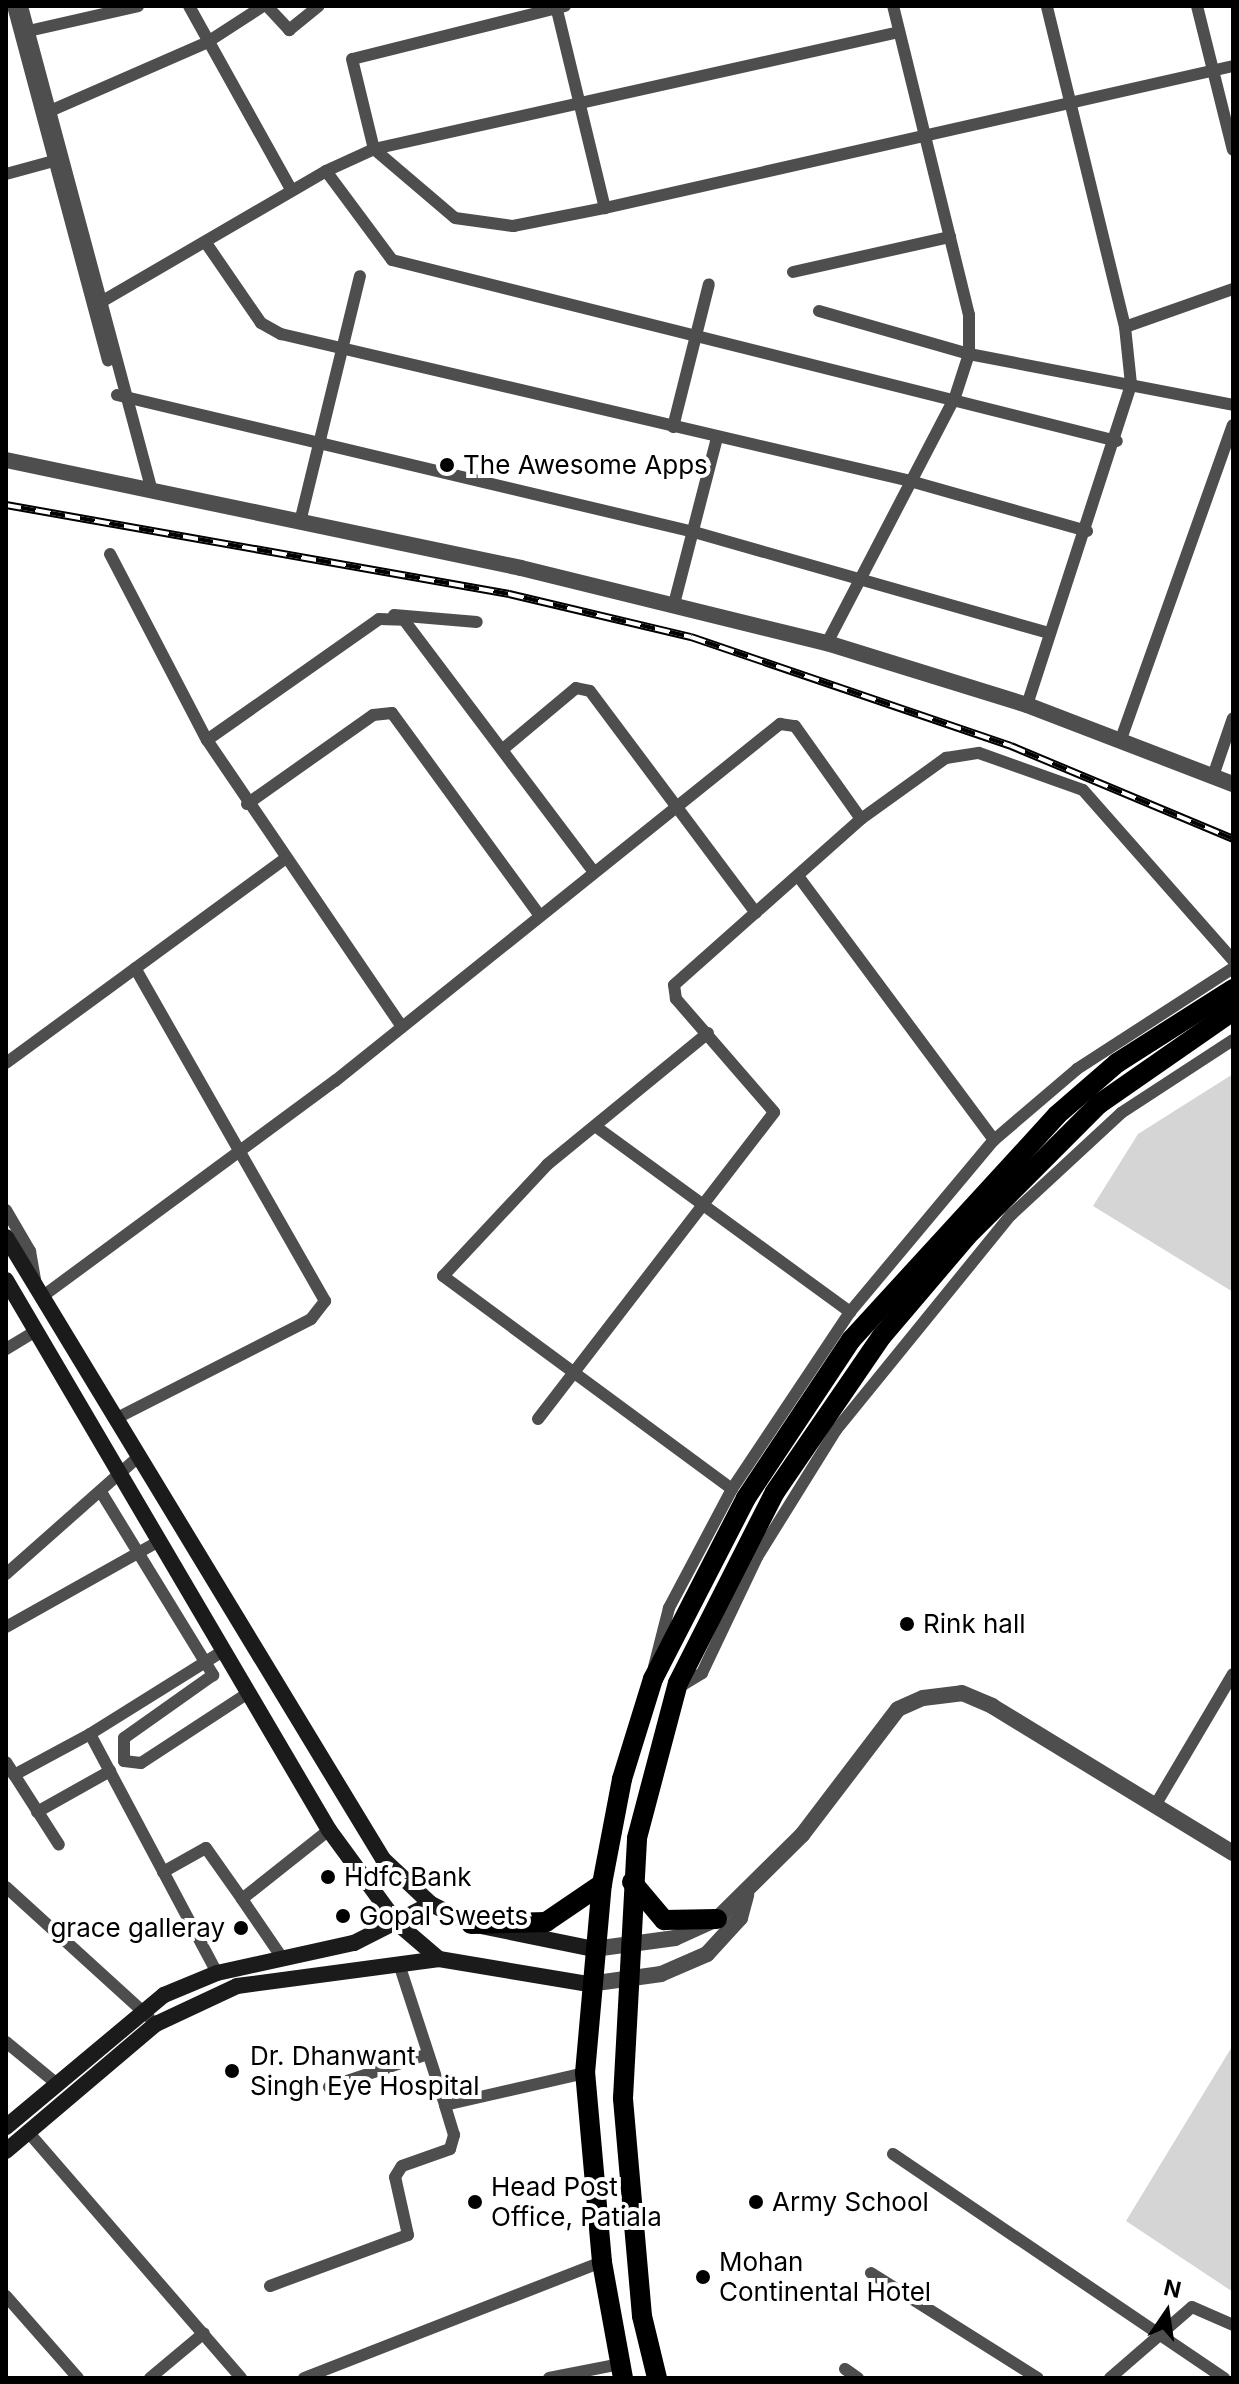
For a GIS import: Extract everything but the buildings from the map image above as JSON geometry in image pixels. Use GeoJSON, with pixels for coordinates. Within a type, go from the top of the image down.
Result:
{"type":"FeatureCollection","features":[{"type":"Feature","properties":{"kind":"main road"},"geometry":{"type":"LineString","coordinates":[[622,2371],[602,2262],[585,2073],[589,1984],[602,1884],[622,1779],[653,1679],[717,1549],[793,1417],[858,1318],[1057,1115],[1117,1063],[1233,989]]}},
{"type":"Feature","properties":{"kind":"main road"},"geometry":{"type":"LineString","coordinates":[[657,2378],[642,2316],[626,2144],[627,1979],[632,1882],[646,1786],[676,1689],[775,1492],[882,1336],[967,1236],[1099,1104],[1233,1011]]}},
{"type":"Feature","properties":{"kind":"main road"},"geometry":{"type":"LineString","coordinates":[[6,1237],[319,1764],[383,1859],[431,1904],[471,1924],[594,1949]]}},
{"type":"Feature","properties":{"kind":"main road"},"geometry":{"type":"LineString","coordinates":[[6,1281],[329,1830],[397,1923],[439,1959]]}},
{"type":"Feature","properties":{"kind":"main road"},"geometry":{"type":"LineString","coordinates":[[632,1882],[664,1920],[717,1919]]}},
{"type":"Feature","properties":{"kind":"main road"},"geometry":{"type":"LineString","coordinates":[[471,1924],[546,1922],[602,1884]]}},
{"type":"Feature","properties":{"kind":"main road"},"geometry":{"type":"LineString","coordinates":[[6,2127],[140,2009],[217,1973],[354,1943],[431,1904]]}},
{"type":"Feature","properties":{"kind":"main road"},"geometry":{"type":"LineString","coordinates":[[6,2151],[156,2024],[237,1986],[439,1959],[589,1984]]}},
{"type":"Feature","properties":{"kind":"street"},"geometry":{"type":"LineString","coordinates":[[13,6],[50,111],[58,160],[101,302],[121,396]]}},
{"type":"Feature","properties":{"kind":"street"},"geometry":{"type":"LineString","coordinates":[[22,6],[24,32],[146,488]]}},
{"type":"Feature","properties":{"kind":"street"},"geometry":{"type":"LineString","coordinates":[[24,32],[138,6]]}},
{"type":"Feature","properties":{"kind":"street"},"geometry":{"type":"LineString","coordinates":[[189,6],[206,43],[291,189]]}},
{"type":"Feature","properties":{"kind":"street"},"geometry":{"type":"LineString","coordinates":[[50,111],[206,43],[265,6],[289,30],[319,6]]}},
{"type":"Feature","properties":{"kind":"street"},"geometry":{"type":"LineString","coordinates":[[827,643],[955,397],[969,354],[969,315],[893,6]]}},
{"type":"Feature","properties":{"kind":"street"},"geometry":{"type":"LineString","coordinates":[[1027,705],[1049,633],[1117,441],[1131,384],[1125,327],[1073,100],[1047,6]]}},
{"type":"Feature","properties":{"kind":"street"},"geometry":{"type":"LineString","coordinates":[[1197,6],[1233,150]]}},
{"type":"Feature","properties":{"kind":"street"},"geometry":{"type":"LineString","coordinates":[[605,208],[559,7],[352,59],[374,149],[444,212],[473,224],[513,226],[605,208],[1233,66]]}},
{"type":"Feature","properties":{"kind":"street"},"geometry":{"type":"LineString","coordinates":[[101,302],[206,243],[291,189],[374,149],[899,32]]}},
{"type":"Feature","properties":{"kind":"street"},"geometry":{"type":"LineString","coordinates":[[6,174],[58,160]]}},
{"type":"Feature","properties":{"kind":"street"},"geometry":{"type":"LineString","coordinates":[[326,171],[392,260],[955,397],[1117,441]]}},
{"type":"Feature","properties":{"kind":"street"},"geometry":{"type":"LineString","coordinates":[[793,272],[950,237]]}},
{"type":"Feature","properties":{"kind":"street"},"geometry":{"type":"LineString","coordinates":[[206,243],[261,323],[341,351],[910,481],[1087,531]]}},
{"type":"Feature","properties":{"kind":"street"},"geometry":{"type":"LineString","coordinates":[[300,522],[360,276]]}},
{"type":"Feature","properties":{"kind":"street"},"geometry":{"type":"LineString","coordinates":[[673,427],[709,284]]}},
{"type":"Feature","properties":{"kind":"street"},"geometry":{"type":"LineString","coordinates":[[1125,327],[1233,289]]}},
{"type":"Feature","properties":{"kind":"street"},"geometry":{"type":"LineString","coordinates":[[819,311],[969,354],[1233,405]]}},
{"type":"Feature","properties":{"kind":"street"},"geometry":{"type":"LineString","coordinates":[[121,396],[694,532],[860,576],[1049,633]]}},
{"type":"Feature","properties":{"kind":"street"},"geometry":{"type":"LineString","coordinates":[[1121,739],[1233,425]]}},
{"type":"Feature","properties":{"kind":"street"},"geometry":{"type":"LineString","coordinates":[[674,604],[717,438]]}},
{"type":"Feature","properties":{"kind":"street"},"geometry":{"type":"LineString","coordinates":[[6,460],[674,604],[827,643],[1027,705],[1233,784]]}},
{"type":"Feature","properties":{"kind":"street"},"geometry":{"type":"LineString","coordinates":[[110,554],[207,740],[283,860],[402,1027]]}},
{"type":"Feature","properties":{"kind":"street"},"geometry":{"type":"LineString","coordinates":[[207,740],[389,617],[417,612],[477,622]]}},
{"type":"Feature","properties":{"kind":"street"},"geometry":{"type":"LineString","coordinates":[[389,617],[414,627],[594,872]]}},
{"type":"Feature","properties":{"kind":"street"},"geometry":{"type":"LineString","coordinates":[[503,749],[584,687],[756,913]]}},
{"type":"Feature","properties":{"kind":"street"},"geometry":{"type":"LineString","coordinates":[[247,804],[373,715],[392,713],[540,916]]}},
{"type":"Feature","properties":{"kind":"street"},"geometry":{"type":"LineString","coordinates":[[1213,776],[1233,718]]}},
{"type":"Feature","properties":{"kind":"street"},"geometry":{"type":"LineString","coordinates":[[6,1210],[30,1251],[39,1292],[238,1151],[402,1027],[787,722],[861,819]]}},
{"type":"Feature","properties":{"kind":"street"},"geometry":{"type":"LineString","coordinates":[[538,1419],[698,1204],[774,1112],[676,999],[674,985],[861,819],[959,751],[1070,785],[1113,818],[1233,960]]}},
{"type":"Feature","properties":{"kind":"street"},"geometry":{"type":"LineString","coordinates":[[6,1063],[283,860]]}},
{"type":"Feature","properties":{"kind":"street"},"geometry":{"type":"LineString","coordinates":[[798,876],[994,1140]]}},
{"type":"Feature","properties":{"kind":"street"},"geometry":{"type":"LineString","coordinates":[[115,1419],[321,1311],[322,1288],[238,1151],[135,968]]}},
{"type":"Feature","properties":{"kind":"street"},"geometry":{"type":"LineString","coordinates":[[653,1679],[669,1608],[732,1489],[994,1140],[1077,1069],[1233,968]]}},
{"type":"Feature","properties":{"kind":"street"},"geometry":{"type":"LineString","coordinates":[[1167,1010],[1203,1016],[1209,1036],[1201,1057]]}},
{"type":"Feature","properties":{"kind":"street"},"geometry":{"type":"LineString","coordinates":[[708,1033],[540,1171],[443,1276],[732,1489]]}},
{"type":"Feature","properties":{"kind":"street"},"geometry":{"type":"LineString","coordinates":[[676,1689],[702,1673],[757,1557],[836,1430],[1011,1215],[1121,1113],[1201,1057],[1233,1040]]}},
{"type":"Feature","properties":{"kind":"street"},"geometry":{"type":"LineString","coordinates":[[595,1126],[858,1318]]}},
{"type":"Feature","properties":{"kind":"street"},"geometry":{"type":"LineString","coordinates":[[6,1349],[36,1331]]}},
{"type":"Feature","properties":{"kind":"street"},"geometry":{"type":"LineString","coordinates":[[6,1574],[137,1458]]}},
{"type":"Feature","properties":{"kind":"street"},"geometry":{"type":"LineString","coordinates":[[101,1492],[206,1661],[210,1681],[124,1738],[124,1761],[141,1763],[248,1693]]}},
{"type":"Feature","properties":{"kind":"street"},"geometry":{"type":"LineString","coordinates":[[6,1627],[159,1541]]}},
{"type":"Feature","properties":{"kind":"street"},"geometry":{"type":"LineString","coordinates":[[14,1775],[90,1734],[223,1651]]}},
{"type":"Feature","properties":{"kind":"street"},"geometry":{"type":"LineString","coordinates":[[1156,1804],[1233,1674]]}},
{"type":"Feature","properties":{"kind":"street"},"geometry":{"type":"LineString","coordinates":[[594,1949],[675,1938],[717,1919],[746,1895],[898,1709],[923,1698],[962,1693],[992,1706],[1233,1853]]}},
{"type":"Feature","properties":{"kind":"street"},"geometry":{"type":"LineString","coordinates":[[90,1734],[217,1973]]}},
{"type":"Feature","properties":{"kind":"street"},"geometry":{"type":"LineString","coordinates":[[6,1762],[59,1845]]}},
{"type":"Feature","properties":{"kind":"street"},"geometry":{"type":"LineString","coordinates":[[37,1812],[110,1771]]}},
{"type":"Feature","properties":{"kind":"street"},"geometry":{"type":"LineString","coordinates":[[242,1899],[329,1830]]}},
{"type":"Feature","properties":{"kind":"street"},"geometry":{"type":"LineString","coordinates":[[163,1872],[206,1848],[283,1959]]}},
{"type":"Feature","properties":{"kind":"street"},"geometry":{"type":"LineString","coordinates":[[6,1887],[156,2024]]}},
{"type":"Feature","properties":{"kind":"street"},"geometry":{"type":"LineString","coordinates":[[589,1984],[627,1979],[707,1954],[728,1937],[746,1895]]}},
{"type":"Feature","properties":{"kind":"street"},"geometry":{"type":"LineString","coordinates":[[270,2286],[408,2235],[395,2177],[402,2166],[450,2149],[454,2135],[399,1964]]}},
{"type":"Feature","properties":{"kind":"street"},"geometry":{"type":"LineString","coordinates":[[6,2042],[57,2084]]}},
{"type":"Feature","properties":{"kind":"street"},"geometry":{"type":"LineString","coordinates":[[329,2087],[428,2054]]}},
{"type":"Feature","properties":{"kind":"street"},"geometry":{"type":"LineString","coordinates":[[445,2105],[585,2073]]}},
{"type":"Feature","properties":{"kind":"street"},"geometry":{"type":"LineString","coordinates":[[29,2133],[241,2378]]}},
{"type":"Feature","properties":{"kind":"street"},"geometry":{"type":"LineString","coordinates":[[893,2154],[1224,2378]]}},
{"type":"Feature","properties":{"kind":"street"},"geometry":{"type":"LineString","coordinates":[[304,2378],[602,2262]]}},
{"type":"Feature","properties":{"kind":"street"},"geometry":{"type":"LineString","coordinates":[[871,2273],[1038,2378]]}},
{"type":"Feature","properties":{"kind":"street"},"geometry":{"type":"LineString","coordinates":[[6,2296],[78,2378]]}},
{"type":"Feature","properties":{"kind":"street"},"geometry":{"type":"LineString","coordinates":[[1110,2378],[1192,2307],[1233,2325]]}},
{"type":"Feature","properties":{"kind":"street"},"geometry":{"type":"LineString","coordinates":[[150,2378],[204,2333]]}},
{"type":"Feature","properties":{"kind":"street"},"geometry":{"type":"LineString","coordinates":[[845,2369],[858,2378]]}},
{"type":"Feature","properties":{"kind":"street"},"geometry":{"type":"LineString","coordinates":[[549,2378],[622,2371]]}},
{"type":"Feature","properties":{"kind":"shaded area"},"geometry":{"type":"Polygon","coordinates":[[[1233,1074],[1233,1292],[1093,1206],[1138,1134],[1233,1074]]]}},
{"type":"Feature","properties":{"kind":"shaded area"},"geometry":{"type":"Polygon","coordinates":[[[1233,2045],[1233,2292],[1126,2221],[1233,2045]]]}},
{"type":"Feature","properties":{"kind":"railway"},"geometry":{"type":"LineString","coordinates":[[6,505],[509,594],[691,637],[1011,746],[1233,839]]}},
{"type":"Feature","properties":{"kind":"place","name":"The Awesome Apps"},"geometry":{"type":"Point","coordinates":[447,465]}},
{"type":"Feature","properties":{"kind":"place","name":"Rink hall"},"geometry":{"type":"Point","coordinates":[907,1624]}},
{"type":"Feature","properties":{"kind":"place","name":"Hdfc Bank"},"geometry":{"type":"Point","coordinates":[328,1877]}},
{"type":"Feature","properties":{"kind":"place","name":"Gopal Sweets"},"geometry":{"type":"Point","coordinates":[343,1916]}},
{"type":"Feature","properties":{"kind":"place","name":"grace galleray"},"geometry":{"type":"Point","coordinates":[241,1928]}},
{"type":"Feature","properties":{"kind":"place","name":"Dr. Dhanwant Singh Eye Hospital"},"geometry":{"type":"Point","coordinates":[232,2071]}},
{"type":"Feature","properties":{"kind":"place","name":"Head Post Office, Patiala"},"geometry":{"type":"Point","coordinates":[475,2202]}},
{"type":"Feature","properties":{"kind":"place","name":"Army School"},"geometry":{"type":"Point","coordinates":[756,2202]}},
{"type":"Feature","properties":{"kind":"place","name":"Mohan Continental Hotel"},"geometry":{"type":"Point","coordinates":[703,2277]}}]}
